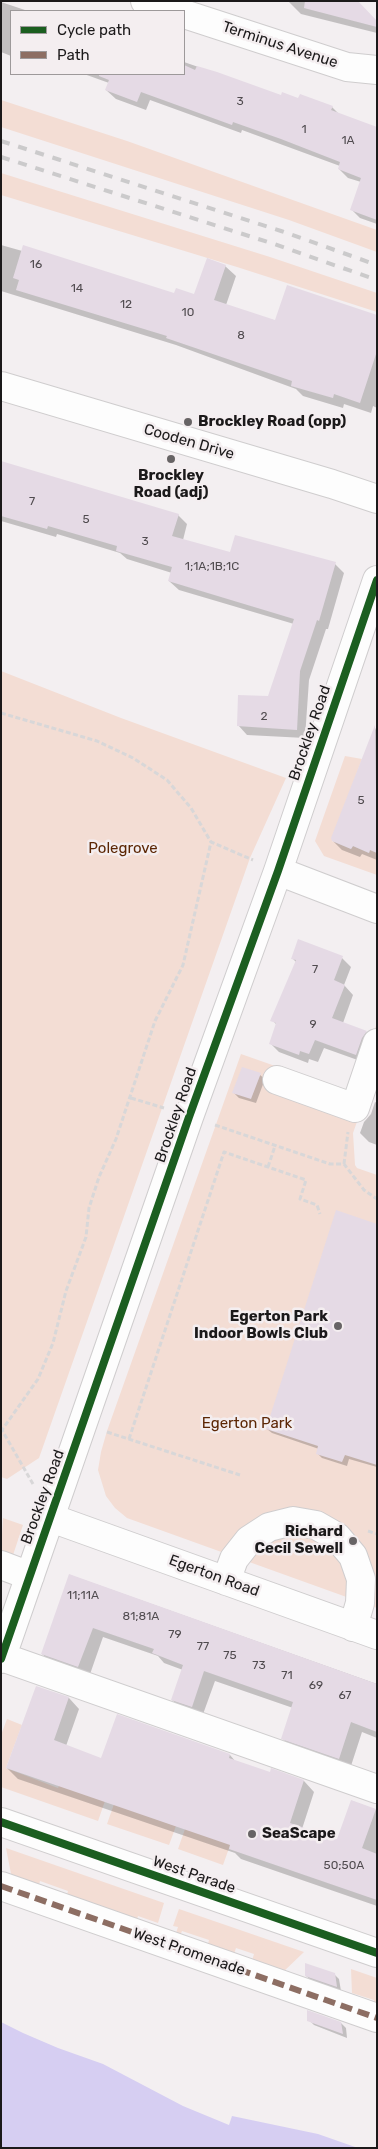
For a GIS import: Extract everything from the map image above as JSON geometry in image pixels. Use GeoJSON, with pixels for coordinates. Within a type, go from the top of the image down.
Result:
{"type":"FeatureCollection","features":[{"type":"Feature","properties":{"kind":"street"},"geometry":{"type":"LineString","coordinates":[[145,1],[173,10]]}},
{"type":"Feature","properties":{"kind":"street","name":"Terminus Avenue"},"geometry":{"type":"LineString","coordinates":[[185,14],[347,67],[377,70]]}},
{"type":"Feature","properties":{"kind":"street","name":"Cooden Drive"},"geometry":{"type":"LineString","coordinates":[[1,386],[377,499]]}},
{"type":"Feature","properties":{"kind":"street","name":"Brockley Road"},"geometry":{"type":"LineString","coordinates":[[2,1658],[9,1612],[30,1576],[189,1117],[278,871],[377,580]]}},
{"type":"Feature","properties":{"kind":"street"},"geometry":{"type":"LineString","coordinates":[[278,871],[377,909]]}},
{"type":"Feature","properties":{"kind":"street"},"geometry":{"type":"LineString","coordinates":[[277,1080],[355,1108],[377,1043]]}},
{"type":"Feature","properties":{"kind":"street","name":"Egerton Road"},"geometry":{"type":"LineString","coordinates":[[50,1518],[365,1631]]}},
{"type":"Feature","properties":{"kind":"street"},"geometry":{"type":"LineString","coordinates":[[226,1581],[234,1559],[249,1540],[269,1526],[292,1521],[316,1525],[338,1537],[353,1556],[361,1578],[360,1603],[365,1631]]}},
{"type":"Feature","properties":{"kind":"street"},"geometry":{"type":"LineString","coordinates":[[1,1565],[30,1576]]}},
{"type":"Feature","properties":{"kind":"street"},"geometry":{"type":"LineString","coordinates":[[2,1658],[377,1789]]}},
{"type":"Feature","properties":{"kind":"street","name":"West Parade"},"geometry":{"type":"LineString","coordinates":[[1,1822],[377,1953]]}},
{"type":"Feature","properties":{"kind":"street","name":"West Promenade"},"geometry":{"type":"LineString","coordinates":[[1,1886],[377,2018]]}},
{"type":"Feature","properties":{"kind":"path"},"geometry":{"type":"LineString","coordinates":[[1,713],[97,741],[133,758],[167,780],[190,808],[211,842],[278,871]]}},
{"type":"Feature","properties":{"kind":"path"},"geometry":{"type":"LineString","coordinates":[[50,1518],[2,1430],[38,1379],[53,1343],[66,1291],[86,1237],[89,1208],[131,1098],[155,1020],[183,964],[211,842]]}},
{"type":"Feature","properties":{"kind":"path"},"geometry":{"type":"LineString","coordinates":[[131,1098],[330,1164],[344,1164],[364,1190],[377,1199]]}},
{"type":"Feature","properties":{"kind":"path"},"geometry":{"type":"LineString","coordinates":[[268,1167],[275,1146]]}},
{"type":"Feature","properties":{"kind":"path"},"geometry":{"type":"LineString","coordinates":[[129,1439],[224,1152],[306,1180],[300,1199],[317,1205],[320,1214]]}},
{"type":"Feature","properties":{"kind":"path"},"geometry":{"type":"LineString","coordinates":[[107,1432],[240,1475]]}},
{"type":"Feature","properties":{"kind":"green space"},"geometry":{"type":"Polygon","coordinates":[[[1,100],[127,141],[377,230],[377,252],[289,220],[1,127],[1,100]]]}},
{"type":"Feature","properties":{"kind":"green space"},"geometry":{"type":"Polygon","coordinates":[[[1,173],[270,257],[377,293],[377,312],[1,195],[1,173]]]}},
{"type":"Feature","properties":{"kind":"green space","name":"Polegrove"},"geometry":{"type":"Polygon","coordinates":[[[1,671],[121,718],[286,778],[250,858],[39,1458],[7,1479],[1,1477],[1,671]]]}},
{"type":"Feature","properties":{"kind":"green space"},"geometry":{"type":"Polygon","coordinates":[[[345,756],[362,759],[332,841],[351,849],[353,846],[369,853],[370,850],[377,853],[377,875],[324,856],[315,841],[345,756]]]}},
{"type":"Feature","properties":{"kind":"green space","name":"Egerton Park"},"geometry":{"type":"Polygon","coordinates":[[[377,1023],[377,1065],[353,1133],[355,1165],[357,1168],[377,1175],[377,1608],[127,1518],[115,1508],[106,1496],[98,1470],[107,1431],[241,1054],[352,1093],[377,1023]]]}},
{"type":"Feature","properties":{"kind":"green space"},"geometry":{"type":"Polygon","coordinates":[[[3,1518],[23,1525],[13,1555],[1,1551],[3,1518]]]}},
{"type":"Feature","properties":{"kind":"green space"},"geometry":{"type":"Polygon","coordinates":[[[7,1719],[22,1725],[6,1768],[58,1788],[63,1777],[105,1801],[98,1821],[1,1787],[1,1735],[7,1719]]]}},
{"type":"Feature","properties":{"kind":"green space"},"geometry":{"type":"Polygon","coordinates":[[[247,1798],[223,1865],[178,1849],[185,1829],[247,1798]]]}},
{"type":"Feature","properties":{"kind":"green space"},"geometry":{"type":"Polygon","coordinates":[[[114,1804],[176,1826],[169,1845],[107,1824],[114,1804]]]}},
{"type":"Feature","properties":{"kind":"green space"},"geometry":{"type":"Polygon","coordinates":[[[6,1848],[164,1903],[158,1923],[138,1916],[136,1923],[66,1898],[68,1891],[40,1881],[38,1888],[12,1879],[6,1848]]]}},
{"type":"Feature","properties":{"kind":"green space"},"geometry":{"type":"Polygon","coordinates":[[[179,1909],[304,1952],[281,1974],[251,1964],[254,1954],[236,1948],[233,1957],[207,1948],[209,1940],[182,1931],[179,1938],[175,1936],[178,1927],[173,1926],[179,1909]]]}},
{"type":"Feature","properties":{"kind":"green space"},"geometry":{"type":"Polygon","coordinates":[[[351,1969],[377,1978],[377,2008],[374,2007],[374,2000],[352,1993],[351,1969]]]}},
{"type":"Feature","properties":{"kind":"shaded area"},"geometry":{"type":"Polygon","coordinates":[[[1,2022],[58,2048],[103,2064],[183,2106],[229,2125],[232,2116],[318,2134],[358,2148],[1,2148],[1,2022]]]}},
{"type":"Feature","properties":{"kind":"building"},"geometry":{"type":"Polygon","coordinates":[[[305,1],[358,1],[377,21],[377,27],[304,8],[305,1]]]}},
{"type":"Feature","properties":{"kind":"building"},"geometry":{"type":"Polygon","coordinates":[[[185,65],[195,70],[197,66],[281,95],[282,92],[298,98],[300,94],[333,106],[331,110],[377,127],[377,220],[350,210],[361,178],[338,169],[340,162],[233,122],[232,125],[141,92],[137,102],[105,90],[109,80],[99,76],[185,75],[185,65]]]}},
{"type":"Feature","properties":{"kind":"building"},"geometry":{"type":"Polygon","coordinates":[[[23,245],[174,293],[176,288],[194,294],[207,258],[226,265],[214,300],[275,320],[287,285],[377,315],[377,351],[360,403],[334,394],[333,398],[291,386],[292,381],[166,338],[167,336],[16,290],[19,280],[13,278],[23,245]]]}},
{"type":"Feature","properties":{"kind":"building"},"geometry":{"type":"Polygon","coordinates":[[[1,461],[179,514],[172,536],[230,552],[235,535],[336,562],[319,621],[317,620],[300,671],[297,730],[237,726],[238,695],[268,696],[294,619],[168,581],[172,567],[116,551],[117,546],[48,526],[47,529],[1,516],[1,461]]]}},
{"type":"Feature","properties":{"kind":"building"},"geometry":{"type":"Polygon","coordinates":[[[375,725],[377,853],[370,850],[369,853],[353,846],[351,849],[332,841],[331,838],[375,725]]]}},
{"type":"Feature","properties":{"kind":"building"},"geometry":{"type":"Polygon","coordinates":[[[298,939],[343,956],[334,980],[345,985],[332,1018],[367,1031],[362,1038],[356,1055],[315,1040],[309,1054],[300,1051],[299,1055],[269,1044],[276,1023],[270,1021],[296,960],[291,959],[298,939]]]}},
{"type":"Feature","properties":{"kind":"building"},"geometry":{"type":"Polygon","coordinates":[[[242,1067],[261,1073],[251,1099],[232,1093],[242,1067]]]}},
{"type":"Feature","properties":{"kind":"building","name":"Egerton Park Indoor Bowls Club"},"geometry":{"type":"Polygon","coordinates":[[[336,1210],[377,1224],[377,1465],[345,1455],[342,1462],[316,1454],[318,1446],[266,1429],[336,1210]]]}},
{"type":"Feature","properties":{"kind":"building"},"geometry":{"type":"Polygon","coordinates":[[[69,1574],[377,1684],[377,1732],[351,1722],[339,1759],[281,1739],[293,1702],[204,1671],[192,1707],[171,1700],[183,1665],[152,1653],[154,1649],[93,1628],[78,1667],[41,1654],[69,1574]]]}},
{"type":"Feature","properties":{"kind":"building"},"geometry":{"type":"Polygon","coordinates":[[[36,1686],[69,1697],[54,1740],[101,1758],[117,1714],[230,1754],[229,1758],[270,1772],[271,1768],[304,1780],[290,1823],[337,1839],[351,1800],[376,1809],[362,1848],[377,1854],[377,1900],[229,1849],[230,1845],[6,1768],[36,1686]]]}},
{"type":"Feature","properties":{"kind":"building"},"geometry":{"type":"Polygon","coordinates":[[[305,1963],[335,1973],[337,1987],[305,1976],[305,1963]]]}},
{"type":"Feature","properties":{"kind":"building"},"geometry":{"type":"Polygon","coordinates":[[[307,2010],[341,2022],[343,2034],[307,2021],[307,2010]]]}},
{"type":"Feature","properties":{"kind":"railway"},"geometry":{"type":"LineString","coordinates":[[1,141],[281,231],[377,265]]}},
{"type":"Feature","properties":{"kind":"railway"},"geometry":{"type":"LineString","coordinates":[[1,157],[274,244],[377,280]]}},
{"type":"Feature","properties":{"kind":"marked path"},"geometry":{"type":"LineString","coordinates":[[1,1886],[377,2018]]}},
{"type":"Feature","properties":{"kind":"cycle path"},"geometry":{"type":"LineString","coordinates":[[1,1659],[189,1117],[278,871],[377,580]]}},
{"type":"Feature","properties":{"kind":"cycle path"},"geometry":{"type":"LineString","coordinates":[[1,1822],[377,1953]]}},
{"type":"Feature","properties":{"kind":"place","name":"Brockley Road (opp)"},"geometry":{"type":"Point","coordinates":[188,422]}},
{"type":"Feature","properties":{"kind":"place","name":"Brockley Road (adj)"},"geometry":{"type":"Point","coordinates":[171,459]}},
{"type":"Feature","properties":{"kind":"place","name":"Egerton Park Indoor Bowls Club"},"geometry":{"type":"Point","coordinates":[338,1326]}},
{"type":"Feature","properties":{"kind":"place","name":"Richard Cecil Sewell"},"geometry":{"type":"Point","coordinates":[353,1541]}},
{"type":"Feature","properties":{"kind":"place","name":"SeaScape"},"geometry":{"type":"Point","coordinates":[252,1834]}}]}
